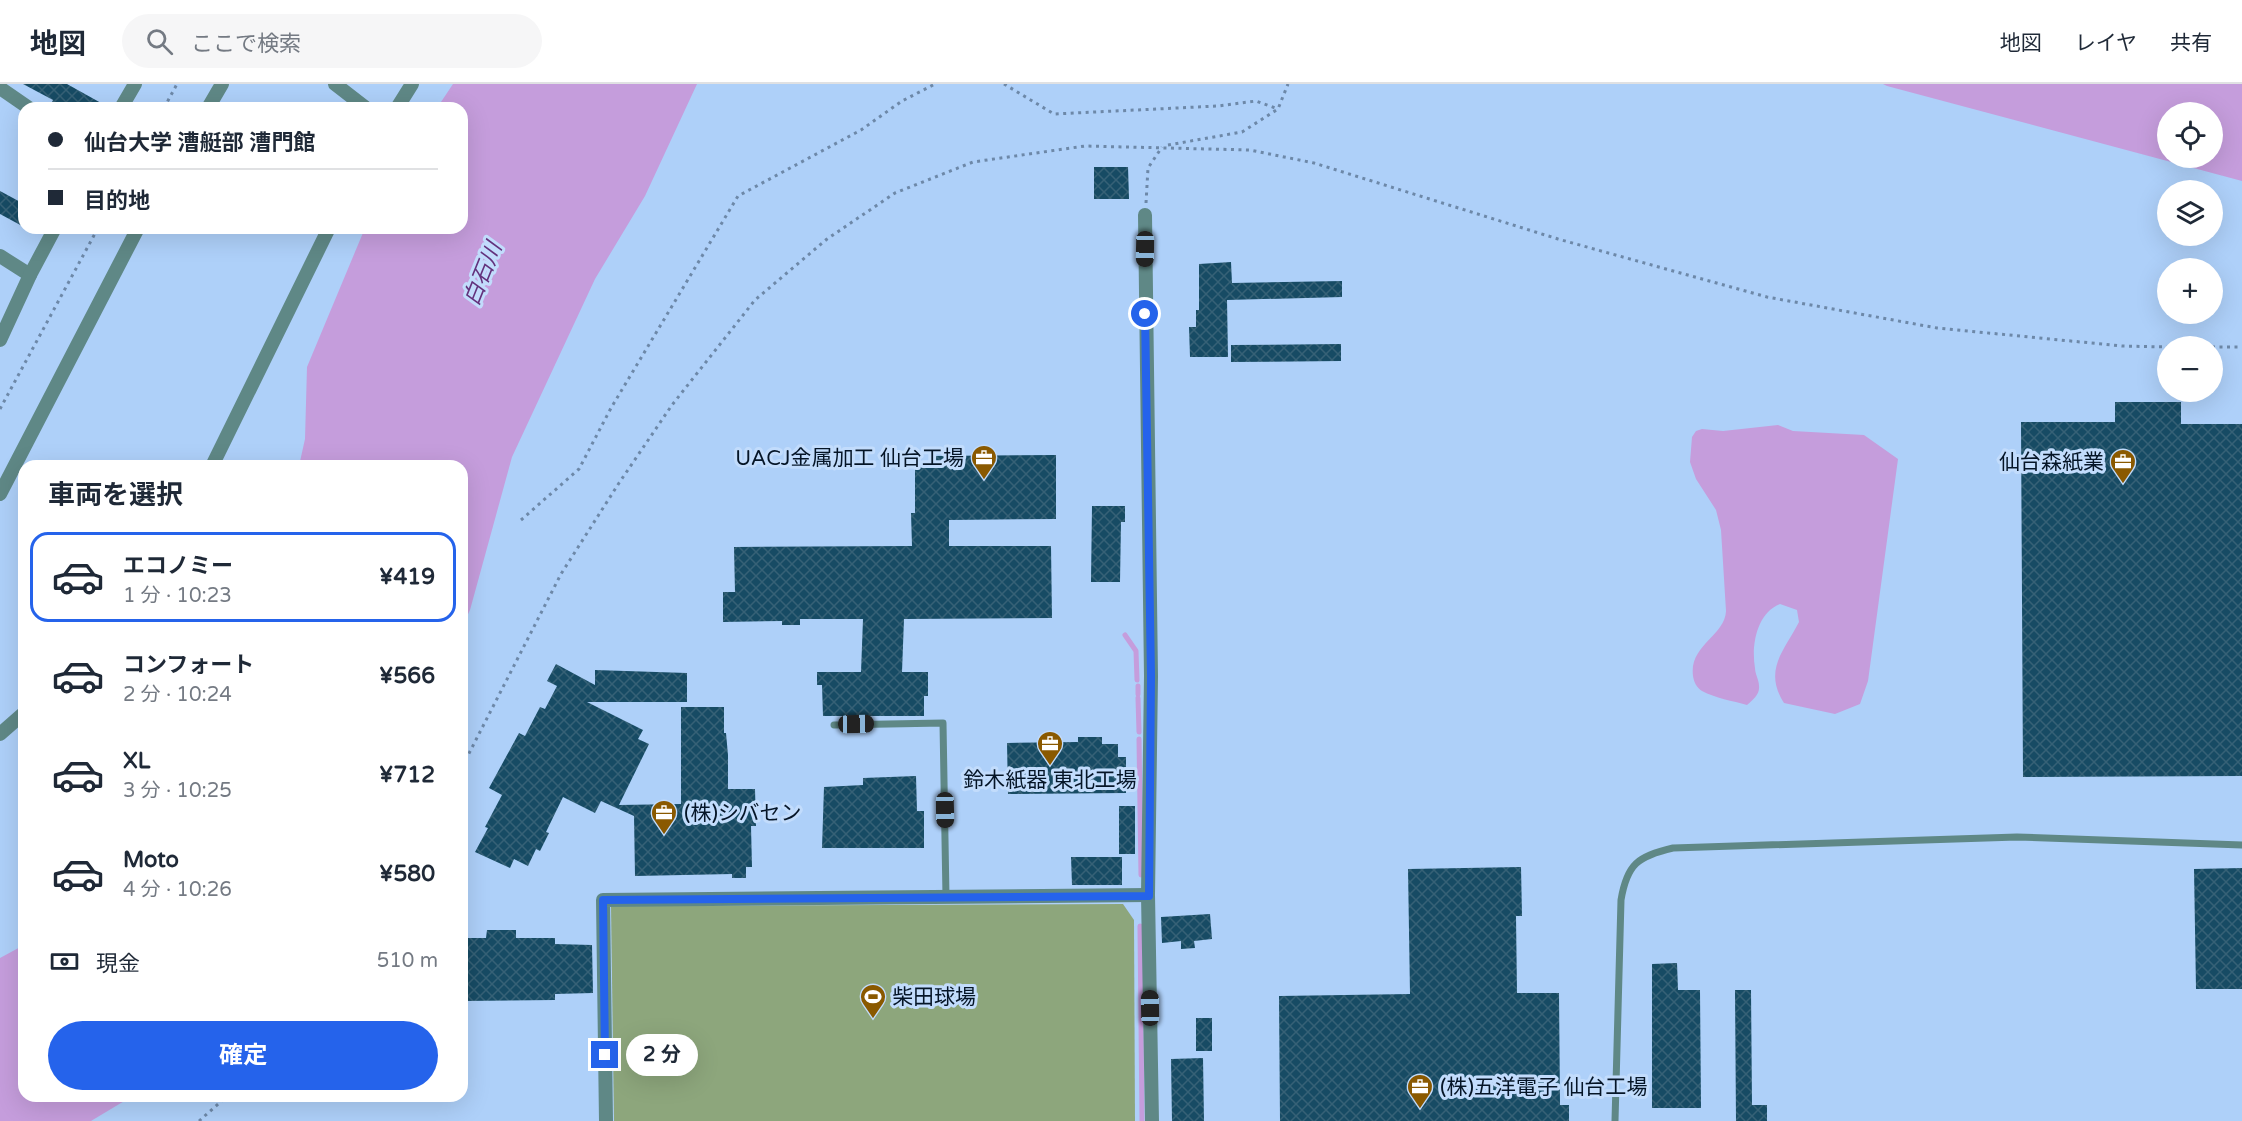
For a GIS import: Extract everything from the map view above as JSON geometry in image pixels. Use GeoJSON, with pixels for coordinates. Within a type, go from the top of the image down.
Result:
{"type":"FeatureCollection","features":[{"type":"Feature","properties":{"kind":"street"},"geometry":{"type":"LineString","coordinates":[[124,102],[135,84]]}},
{"type":"Feature","properties":{"kind":"street"},"geometry":{"type":"LineString","coordinates":[[212,102],[222,84]]}},
{"type":"Feature","properties":{"kind":"street"},"geometry":{"type":"LineString","coordinates":[[335,84],[358,102]]}},
{"type":"Feature","properties":{"kind":"street"},"geometry":{"type":"LineString","coordinates":[[400,102],[411,84]]}},
{"type":"Feature","properties":{"kind":"street"},"geometry":{"type":"LineString","coordinates":[[2,87],[21,102]]}},
{"type":"Feature","properties":{"kind":"street"},"geometry":{"type":"LineString","coordinates":[[1145,215],[1151,676],[1149,896],[1152,1121]]}},
{"type":"Feature","properties":{"kind":"street"},"geometry":{"type":"LineString","coordinates":[[0,340],[30,275],[53,234]]}},
{"type":"Feature","properties":{"kind":"street"},"geometry":{"type":"LineString","coordinates":[[0,494],[135,234]]}},
{"type":"Feature","properties":{"kind":"street"},"geometry":{"type":"LineString","coordinates":[[215,460],[326,234]]}},
{"type":"Feature","properties":{"kind":"street"},"geometry":{"type":"LineString","coordinates":[[0,256],[30,275]]}},
{"type":"Feature","properties":{"kind":"street"},"geometry":{"type":"LineString","coordinates":[[0,734],[18,718]]}},
{"type":"Feature","properties":{"kind":"street"},"geometry":{"type":"LineString","coordinates":[[606,1121],[603,900],[1149,896]]}},
{"type":"Feature","properties":{"kind":"lane"},"geometry":{"type":"LineString","coordinates":[[834,724],[943,723],[946,897]]}},
{"type":"Feature","properties":{"kind":"lane"},"geometry":{"type":"LineString","coordinates":[[1615,1121],[1621,900],[1624,880],[1637,862],[1652,853],[1673,848],[2017,837],[2242,845]]}},
{"type":"Feature","properties":{"kind":"path"},"geometry":{"type":"LineString","coordinates":[[167,102],[177,84]]}},
{"type":"Feature","properties":{"kind":"path"},"geometry":{"type":"LineString","coordinates":[[522,520],[579,469],[611,408],[738,195],[861,130],[902,100],[935,84]]}},
{"type":"Feature","properties":{"kind":"path"},"geometry":{"type":"LineString","coordinates":[[1004,84],[1054,114],[1218,106],[1256,101],[1278,109]]}},
{"type":"Feature","properties":{"kind":"path"},"geometry":{"type":"LineString","coordinates":[[1145,215],[1148,168],[1162,147],[1242,132],[1278,109],[1288,84]]}},
{"type":"Feature","properties":{"kind":"path"},"geometry":{"type":"LineString","coordinates":[[468,755],[567,565],[672,405],[755,300],[827,239],[895,193],[973,162],[1085,146],[1250,150],[1314,163],[1558,239],[1767,297],[1937,328],[2122,346],[2157,347]]}},
{"type":"Feature","properties":{"kind":"path"},"geometry":{"type":"LineString","coordinates":[[0,409],[95,234]]}},
{"type":"Feature","properties":{"kind":"path"},"geometry":{"type":"LineString","coordinates":[[2223,347],[2242,347]]}},
{"type":"Feature","properties":{"kind":"path"},"geometry":{"type":"LineString","coordinates":[[199,1121],[220,1102]]}},
{"type":"Feature","properties":{"kind":"green space","name":"柴田球場"},"geometry":{"type":"Polygon","coordinates":[[[1123,904],[1134,920],[1135,1121],[614,1121],[611,906],[1123,904]]]}},
{"type":"Feature","properties":{"kind":"water","name":"白石川"},"geometry":{"type":"Polygon","coordinates":[[[453,84],[697,84],[645,196],[595,279],[512,457],[468,614],[468,460],[300,460],[305,439],[307,367],[362,234],[468,234],[468,102],[441,102],[453,84]]]}},
{"type":"Feature","properties":{"kind":"water"},"geometry":{"type":"Polygon","coordinates":[[[1883,84],[2242,84],[2242,181],[2193,168],[2223,168],[2223,102],[2157,102],[2157,158],[1883,84]]]}},
{"type":"Feature","properties":{"kind":"water"},"geometry":{"type":"Polygon","coordinates":[[[1778,425],[1793,431],[1864,435],[1898,459],[1868,681],[1860,704],[1835,714],[1784,703],[1778,691],[1775,680],[1778,661],[1799,622],[1797,610],[1780,604],[1766,615],[1757,631],[1754,659],[1759,689],[1756,697],[1747,705],[1702,691],[1693,678],[1696,656],[1720,627],[1726,611],[1721,530],[1716,510],[1696,479],[1690,462],[1692,437],[1696,431],[1702,429],[1723,431],[1778,425]]]}},
{"type":"Feature","properties":{"kind":"water"},"geometry":{"type":"Polygon","coordinates":[[[18,948],[18,1102],[123,1102],[91,1121],[0,1121],[0,958],[18,948]]]}},
{"type":"Feature","properties":{"kind":"building"},"geometry":{"type":"Polygon","coordinates":[[[23,84],[67,84],[99,102],[52,102],[53,100],[23,84]]]}},
{"type":"Feature","properties":{"kind":"building"},"geometry":{"type":"Polygon","coordinates":[[[1094,167],[1128,167],[1129,199],[1094,199],[1094,167]]]}},
{"type":"Feature","properties":{"kind":"building"},"geometry":{"type":"Polygon","coordinates":[[[0,191],[18,201],[18,224],[0,214],[0,191]]]}},
{"type":"Feature","properties":{"kind":"building"},"geometry":{"type":"Polygon","coordinates":[[[1231,262],[1232,283],[1342,281],[1342,297],[1227,300],[1228,357],[1190,357],[1189,327],[1196,327],[1196,310],[1199,310],[1199,264],[1231,262]]]}},
{"type":"Feature","properties":{"kind":"building"},"geometry":{"type":"Polygon","coordinates":[[[1341,344],[1341,361],[1231,362],[1231,345],[1341,344]]]}},
{"type":"Feature","properties":{"kind":"building"},"geometry":{"type":"Polygon","coordinates":[[[2115,402],[2181,402],[2181,424],[2242,424],[2242,776],[2023,777],[2021,422],[2115,422],[2115,402]]]}},
{"type":"Feature","properties":{"kind":"building"},"geometry":{"type":"Polygon","coordinates":[[[1056,455],[1056,519],[949,520],[949,546],[1051,546],[1052,618],[904,619],[902,672],[928,672],[928,696],[924,696],[924,716],[823,716],[822,685],[817,685],[817,672],[861,672],[863,619],[800,619],[800,625],[782,625],[782,621],[723,622],[723,592],[735,592],[734,547],[912,546],[911,513],[915,513],[915,463],[933,463],[933,456],[1056,455]]]}},
{"type":"Feature","properties":{"kind":"building"},"geometry":{"type":"Polygon","coordinates":[[[1092,506],[1125,506],[1125,522],[1121,522],[1120,582],[1091,582],[1092,506]]]}},
{"type":"Feature","properties":{"kind":"building"},"geometry":{"type":"Polygon","coordinates":[[[556,664],[595,685],[595,670],[687,673],[687,702],[587,702],[643,730],[638,739],[649,744],[619,805],[681,804],[681,707],[724,707],[728,789],[755,789],[756,826],[751,826],[752,867],[746,867],[746,878],[732,878],[732,874],[635,876],[634,816],[601,801],[595,813],[563,797],[546,832],[549,833],[540,851],[536,849],[528,866],[514,859],[510,868],[475,852],[502,795],[489,788],[519,733],[525,736],[540,707],[545,709],[557,686],[547,681],[556,664]]]}},
{"type":"Feature","properties":{"kind":"building"},"geometry":{"type":"Polygon","coordinates":[[[1078,737],[1102,737],[1102,744],[1118,744],[1118,757],[1126,757],[1126,793],[1008,794],[1007,743],[1078,742],[1078,737]]]}},
{"type":"Feature","properties":{"kind":"building"},"geometry":{"type":"Polygon","coordinates":[[[916,776],[917,811],[924,811],[924,848],[822,848],[824,787],[863,785],[863,778],[916,776]]]}},
{"type":"Feature","properties":{"kind":"building"},"geometry":{"type":"Polygon","coordinates":[[[1119,806],[1135,806],[1135,854],[1119,854],[1119,806]]]}},
{"type":"Feature","properties":{"kind":"building"},"geometry":{"type":"Polygon","coordinates":[[[1071,857],[1122,857],[1122,885],[1072,885],[1071,857]]]}},
{"type":"Feature","properties":{"kind":"building"},"geometry":{"type":"Polygon","coordinates":[[[1521,867],[1522,916],[1516,916],[1517,993],[1559,993],[1560,1105],[1569,1105],[1569,1121],[1280,1121],[1279,996],[1410,994],[1408,869],[1521,867]]]}},
{"type":"Feature","properties":{"kind":"building"},"geometry":{"type":"Polygon","coordinates":[[[2242,868],[2242,989],[2196,989],[2194,869],[2242,868]]]}},
{"type":"Feature","properties":{"kind":"building"},"geometry":{"type":"Polygon","coordinates":[[[1210,914],[1212,939],[1194,941],[1195,948],[1181,949],[1181,941],[1162,943],[1161,917],[1210,914]]]}},
{"type":"Feature","properties":{"kind":"building"},"geometry":{"type":"Polygon","coordinates":[[[487,930],[516,930],[516,938],[555,938],[555,944],[592,945],[593,993],[555,994],[555,1000],[468,1001],[468,938],[486,938],[487,930]]]}},
{"type":"Feature","properties":{"kind":"building"},"geometry":{"type":"Polygon","coordinates":[[[1677,963],[1678,990],[1700,990],[1701,1108],[1652,1108],[1652,964],[1677,963]]]}},
{"type":"Feature","properties":{"kind":"building"},"geometry":{"type":"Polygon","coordinates":[[[1735,990],[1751,990],[1752,1105],[1767,1105],[1767,1121],[1736,1121],[1735,990]]]}},
{"type":"Feature","properties":{"kind":"building"},"geometry":{"type":"Polygon","coordinates":[[[1196,1018],[1212,1018],[1212,1051],[1196,1051],[1196,1018]]]}},
{"type":"Feature","properties":{"kind":"building"},"geometry":{"type":"Polygon","coordinates":[[[1203,1058],[1204,1121],[1172,1121],[1171,1059],[1203,1058]]]}},
{"type":"Feature","properties":{"kind":"waterway"},"geometry":{"type":"LineString","coordinates":[[1125,635],[1136,651],[1137,680]]}},
{"type":"Feature","properties":{"kind":"waterway"},"geometry":{"type":"LineString","coordinates":[[1138,686],[1138,694]]}},
{"type":"Feature","properties":{"kind":"waterway"},"geometry":{"type":"LineString","coordinates":[[1138,698],[1139,732]]}},
{"type":"Feature","properties":{"kind":"waterway"},"geometry":{"type":"LineString","coordinates":[[1139,739],[1141,875]]}},
{"type":"Feature","properties":{"kind":"waterway"},"geometry":{"type":"LineString","coordinates":[[1140,926],[1142,1121]]}},
{"type":"Feature","properties":{"kind":"place","name":"UACJ金属加工 仙台工場"},"geometry":{"type":"Point","coordinates":[984,481]}},
{"type":"Feature","properties":{"kind":"place","name":"仙台森紙業"},"geometry":{"type":"Point","coordinates":[2123,485]}},
{"type":"Feature","properties":{"kind":"place","name":"鈴木紙器 東北工場"},"geometry":{"type":"Point","coordinates":[1050,767]}},
{"type":"Feature","properties":{"kind":"place","name":"(株)シバセン"},"geometry":{"type":"Point","coordinates":[664,836]}},
{"type":"Feature","properties":{"kind":"place","name":"柴田球場"},"geometry":{"type":"Point","coordinates":[873,1020]}},
{"type":"Feature","properties":{"kind":"place","name":"(株)五洋電子 仙台工場"},"geometry":{"type":"Point","coordinates":[1420,1110]}},
{"type":"Feature","properties":{"kind":"route"},"geometry":{"type":"LineString","coordinates":[[605,1055],[603,900],[1149,896],[1151,676],[1145,314]]}}]}
